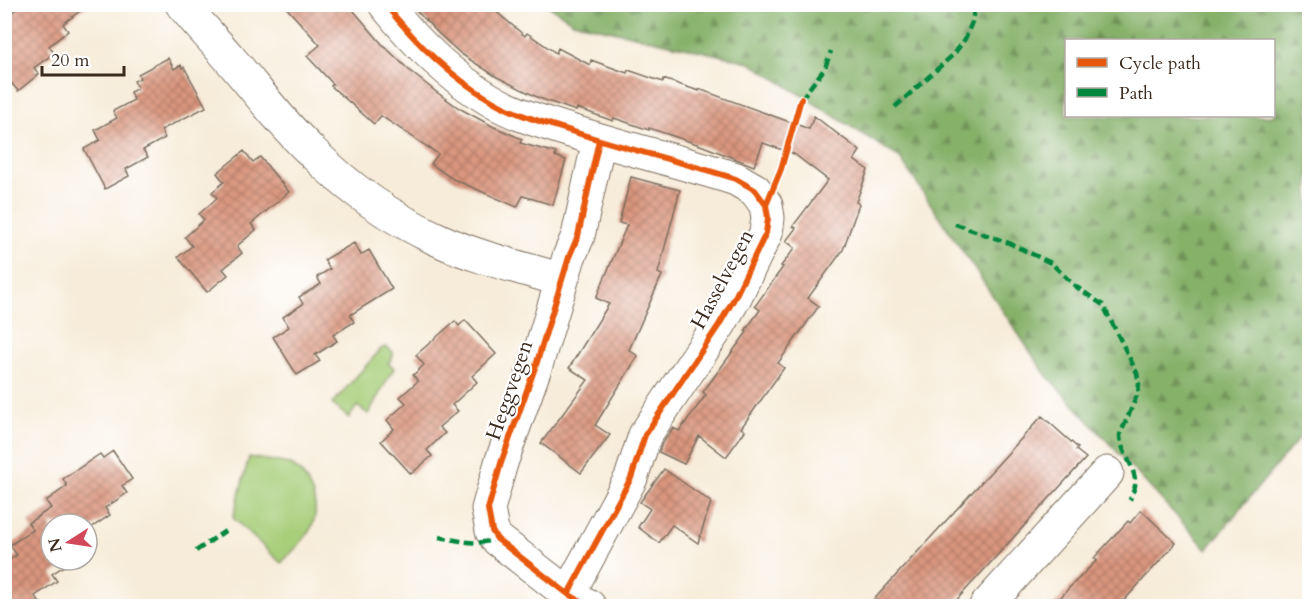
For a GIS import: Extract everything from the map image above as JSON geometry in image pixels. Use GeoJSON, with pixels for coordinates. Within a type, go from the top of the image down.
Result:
{"type":"FeatureCollection","features":[{"type":"Feature","properties":{"kind":"street"},"geometry":{"type":"LineString","coordinates":[[182,4],[275,113],[336,175],[361,195],[436,239],[491,260],[562,280]]}},
{"type":"Feature","properties":{"kind":"street","name":"Hasselvegen"},"geometry":{"type":"LineString","coordinates":[[385,4],[410,35],[434,58],[461,81],[489,99],[517,113],[599,140],[736,179],[755,190],[766,205],[768,218],[766,233],[719,325],[645,435],[631,478],[579,600]]}},
{"type":"Feature","properties":{"kind":"street","name":"Heggvegen"},"geometry":{"type":"LineString","coordinates":[[579,600],[497,539],[492,531],[488,509],[501,463],[578,236],[599,140]]}},
{"type":"Feature","properties":{"kind":"street"},"geometry":{"type":"LineString","coordinates":[[986,606],[1107,473]]}},
{"type":"Feature","properties":{"kind":"green space"},"geometry":{"type":"Polygon","coordinates":[[[547,5],[1309,5],[1309,426],[1207,549],[1046,375],[899,157],[749,62],[573,22],[547,5]]]}},
{"type":"Feature","properties":{"kind":"green space"},"geometry":{"type":"Polygon","coordinates":[[[387,347],[393,352],[393,357],[388,363],[394,368],[368,414],[357,406],[349,418],[332,404],[382,348],[387,347]]]}},
{"type":"Feature","properties":{"kind":"green space"},"geometry":{"type":"Polygon","coordinates":[[[249,457],[291,465],[304,477],[314,498],[314,520],[310,529],[305,538],[281,563],[233,518],[249,457]]]}},
{"type":"Feature","properties":{"kind":"building"},"geometry":{"type":"Polygon","coordinates":[[[22,4],[89,4],[63,24],[68,31],[49,46],[54,53],[34,68],[39,74],[18,91],[4,74],[4,19],[22,4]]]}},
{"type":"Feature","properties":{"kind":"building"},"geometry":{"type":"Polygon","coordinates":[[[283,4],[348,4],[382,44],[435,91],[459,108],[522,139],[520,143],[556,153],[555,156],[566,160],[553,205],[523,196],[517,207],[453,179],[431,164],[438,154],[381,116],[374,124],[331,86],[333,84],[307,56],[320,45],[283,4]]]}},
{"type":"Feature","properties":{"kind":"building"},"geometry":{"type":"Polygon","coordinates":[[[410,4],[487,4],[525,36],[527,33],[556,53],[558,48],[590,65],[591,60],[627,73],[628,70],[663,82],[663,79],[699,91],[699,89],[809,129],[814,116],[860,151],[854,160],[868,170],[856,202],[859,204],[843,250],[808,298],[819,306],[778,363],[784,368],[741,428],[745,431],[726,457],[699,436],[684,464],[659,452],[662,443],[673,428],[679,431],[706,395],[703,392],[747,332],[745,331],[760,310],[755,306],[795,248],[786,241],[796,228],[793,226],[828,180],[794,154],[763,143],[754,166],[649,128],[649,130],[614,118],[613,121],[577,108],[576,111],[539,98],[497,77],[461,54],[410,4]]]}},
{"type":"Feature","properties":{"kind":"building"},"geometry":{"type":"Polygon","coordinates":[[[168,58],[174,69],[181,65],[182,68],[184,67],[206,107],[161,130],[165,138],[143,150],[148,157],[126,169],[129,176],[105,189],[84,149],[100,140],[95,130],[117,118],[113,111],[134,100],[130,92],[138,88],[134,81],[140,78],[138,74],[168,58]]]}},
{"type":"Feature","properties":{"kind":"building"},"geometry":{"type":"Polygon","coordinates":[[[244,151],[253,162],[260,157],[289,192],[251,224],[256,230],[237,246],[242,253],[223,269],[228,275],[207,292],[178,257],[192,246],[185,237],[204,220],[199,214],[217,198],[212,192],[224,182],[217,173],[244,151]]]}},
{"type":"Feature","properties":{"kind":"building"},"geometry":{"type":"Polygon","coordinates":[[[631,177],[680,190],[658,273],[662,275],[629,350],[638,356],[595,425],[610,435],[581,473],[541,443],[588,380],[569,368],[609,304],[596,298],[627,225],[619,223],[631,177]]]}},
{"type":"Feature","properties":{"kind":"building"},"geometry":{"type":"Polygon","coordinates":[[[354,243],[361,255],[369,250],[392,289],[350,315],[354,322],[333,335],[337,341],[315,355],[320,361],[297,375],[273,337],[289,327],[283,317],[303,304],[299,297],[321,284],[317,277],[330,269],[324,260],[354,243]]]}},
{"type":"Feature","properties":{"kind":"building"},"geometry":{"type":"Polygon","coordinates":[[[465,320],[496,354],[472,376],[477,382],[452,405],[458,411],[439,427],[445,433],[427,450],[432,456],[411,474],[381,441],[394,429],[387,420],[406,403],[400,397],[418,381],[413,375],[424,365],[416,355],[455,321],[459,326],[465,320]]]}},
{"type":"Feature","properties":{"kind":"building"},"geometry":{"type":"Polygon","coordinates":[[[1042,416],[1086,458],[951,606],[868,606],[1042,416]]]}},
{"type":"Feature","properties":{"kind":"building"},"geometry":{"type":"Polygon","coordinates":[[[113,451],[132,479],[122,486],[127,493],[105,508],[110,515],[99,522],[99,512],[45,512],[51,508],[46,501],[67,486],[63,479],[100,454],[103,458],[113,451]]]}},
{"type":"Feature","properties":{"kind":"building"},"geometry":{"type":"Polygon","coordinates":[[[664,469],[711,502],[698,543],[672,525],[659,543],[638,527],[650,509],[640,502],[664,469]]]}},
{"type":"Feature","properties":{"kind":"building"},"geometry":{"type":"Polygon","coordinates":[[[1141,510],[1176,543],[1119,606],[1053,606],[1097,560],[1094,558],[1141,510]]]}},
{"type":"Feature","properties":{"kind":"building"},"geometry":{"type":"Polygon","coordinates":[[[39,516],[39,572],[55,572],[52,574],[57,581],[35,596],[42,606],[4,606],[4,563],[17,555],[10,545],[33,530],[28,523],[39,516]]]}},
{"type":"Feature","properties":{"kind":"marked path"},"geometry":{"type":"LineString","coordinates":[[895,107],[954,54],[965,39],[972,22],[975,4]]}},
{"type":"Feature","properties":{"kind":"marked path"},"geometry":{"type":"LineString","coordinates":[[801,99],[825,68],[831,51]]}},
{"type":"Feature","properties":{"kind":"marked path"},"geometry":{"type":"LineString","coordinates":[[955,224],[1009,243],[1051,263],[1075,286],[1103,305],[1137,373],[1139,384],[1138,393],[1120,435],[1134,472],[1135,486],[1130,500]]}},
{"type":"Feature","properties":{"kind":"marked path"},"geometry":{"type":"LineString","coordinates":[[196,551],[225,531]]}},
{"type":"Feature","properties":{"kind":"marked path"},"geometry":{"type":"LineString","coordinates":[[439,537],[475,542],[497,539]]}},
{"type":"Feature","properties":{"kind":"cycle path"},"geometry":{"type":"LineString","coordinates":[[385,4],[420,44],[446,68],[474,90],[499,105],[552,125],[736,179],[755,190],[766,205],[768,218],[766,233],[735,297],[719,325],[645,435],[631,478],[568,594]]}},
{"type":"Feature","properties":{"kind":"cycle path"},"geometry":{"type":"LineString","coordinates":[[766,205],[781,169],[801,99]]}},
{"type":"Feature","properties":{"kind":"cycle path"},"geometry":{"type":"LineString","coordinates":[[589,606],[568,594],[497,539],[492,531],[488,509],[501,463],[578,236],[599,140]]}}]}
